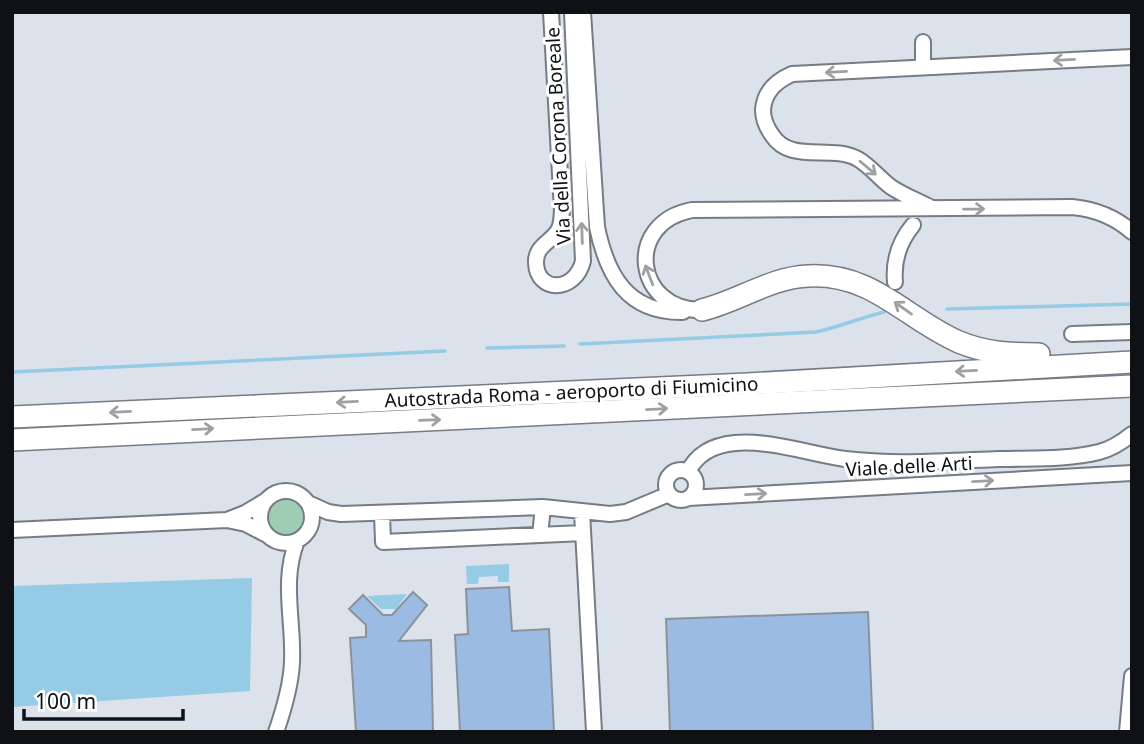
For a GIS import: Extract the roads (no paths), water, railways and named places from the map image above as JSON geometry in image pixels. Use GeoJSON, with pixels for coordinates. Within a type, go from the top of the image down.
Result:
{"type":"FeatureCollection","features":[{"type":"Feature","properties":{"kind":"highway"},"geometry":{"type":"LineString","coordinates":[[702,310],[785,279],[824,276],[849,280],[872,288],[939,332],[979,349],[1012,354],[1132,355]]}},
{"type":"Feature","properties":{"kind":"highway","name":"Autostrada Roma - aeroporto di Fiumicino"},"geometry":{"type":"LineString","coordinates":[[12,418],[1132,362]]}},
{"type":"Feature","properties":{"kind":"highway","name":"Autostrada Roma - aeroporto di Fiumicino"},"geometry":{"type":"LineString","coordinates":[[12,440],[1132,386]]}},
{"type":"Feature","properties":{"kind":"street","name":"Via della Corona Boreale"},"geometry":{"type":"LineString","coordinates":[[551,12],[562,211],[558,230],[541,247],[536,262],[538,272],[545,281],[559,285],[574,279],[581,270],[583,261],[572,12]]}},
{"type":"Feature","properties":{"kind":"street","name":"Via della Corona Boreale"},"geometry":{"type":"LineString","coordinates":[[583,12],[597,227],[603,256],[620,285],[646,305],[668,312],[702,310]]}},
{"type":"Feature","properties":{"kind":"street"},"geometry":{"type":"LineString","coordinates":[[923,42],[923,67]]}},
{"type":"Feature","properties":{"kind":"street"},"geometry":{"type":"LineString","coordinates":[[935,209],[893,188],[858,159],[837,152],[790,150],[775,140],[766,126],[763,111],[768,93],[779,80],[792,74],[1132,57]]}},
{"type":"Feature","properties":{"kind":"street"},"geometry":{"type":"LineString","coordinates":[[702,310],[678,306],[664,298],[653,286],[647,272],[645,256],[648,241],[661,223],[675,214],[692,209],[1087,209],[1109,216],[1132,232]]}},
{"type":"Feature","properties":{"kind":"street"},"geometry":{"type":"LineString","coordinates":[[895,282],[897,254],[903,238],[913,225]]}},
{"type":"Feature","properties":{"kind":"street"},"geometry":{"type":"LineString","coordinates":[[1072,334],[1132,332]]}},
{"type":"Feature","properties":{"kind":"street"},"geometry":{"type":"LineString","coordinates":[[688,472],[696,459],[706,451],[727,444],[766,444],[877,462],[975,460],[1091,454],[1112,447],[1132,434]]}},
{"type":"Feature","properties":{"kind":"street"},"geometry":{"type":"LineString","coordinates":[[228,520],[245,513],[275,493],[290,491],[308,503],[328,512],[341,514],[543,506],[582,512],[618,513],[669,494],[666,484],[670,475],[678,470],[688,472],[694,478],[696,487],[688,498]]}},
{"type":"Feature","properties":{"kind":"street","name":"Viale delle Arti"},"geometry":{"type":"LineString","coordinates":[[669,494],[680,500],[1132,473]]}},
{"type":"Feature","properties":{"kind":"street"},"geometry":{"type":"LineString","coordinates":[[265,501],[259,518],[288,573]]}},
{"type":"Feature","properties":{"kind":"street"},"geometry":{"type":"LineString","coordinates":[[308,503],[312,517],[310,529]]}},
{"type":"Feature","properties":{"kind":"street"},"geometry":{"type":"LineString","coordinates":[[540,535],[543,506]]}},
{"type":"Feature","properties":{"kind":"street"},"geometry":{"type":"LineString","coordinates":[[582,512],[594,732]]}},
{"type":"Feature","properties":{"kind":"street"},"geometry":{"type":"LineString","coordinates":[[382,513],[383,542],[583,533]]}},
{"type":"Feature","properties":{"kind":"street"},"geometry":{"type":"LineString","coordinates":[[12,530],[228,520],[246,524],[284,544],[297,541],[310,529],[341,514]]}},
{"type":"Feature","properties":{"kind":"street"},"geometry":{"type":"LineString","coordinates":[[276,732],[289,688],[292,661],[288,573],[297,541]]}},
{"type":"Feature","properties":{"kind":"street"},"geometry":{"type":"LineString","coordinates":[[1127,732],[1132,676]]}},
{"type":"Feature","properties":{"kind":"water"},"geometry":{"type":"Polygon","coordinates":[[[509,564],[509,582],[498,582],[498,576],[479,577],[478,584],[467,584],[466,566],[509,564]]]}},
{"type":"Feature","properties":{"kind":"water"},"geometry":{"type":"Polygon","coordinates":[[[252,578],[250,691],[12,707],[12,586],[252,578]]]}},
{"type":"Feature","properties":{"kind":"water"},"geometry":{"type":"Polygon","coordinates":[[[407,594],[396,609],[381,609],[367,596],[407,594]]]}},
{"type":"Feature","properties":{"kind":"waterway"},"geometry":{"type":"LineString","coordinates":[[947,309],[1132,304]]}},
{"type":"Feature","properties":{"kind":"waterway"},"geometry":{"type":"LineString","coordinates":[[580,344],[816,332],[884,312]]}},
{"type":"Feature","properties":{"kind":"waterway"},"geometry":{"type":"LineString","coordinates":[[487,348],[564,346]]}},
{"type":"Feature","properties":{"kind":"waterway"},"geometry":{"type":"LineString","coordinates":[[12,372],[445,351]]}}]}
